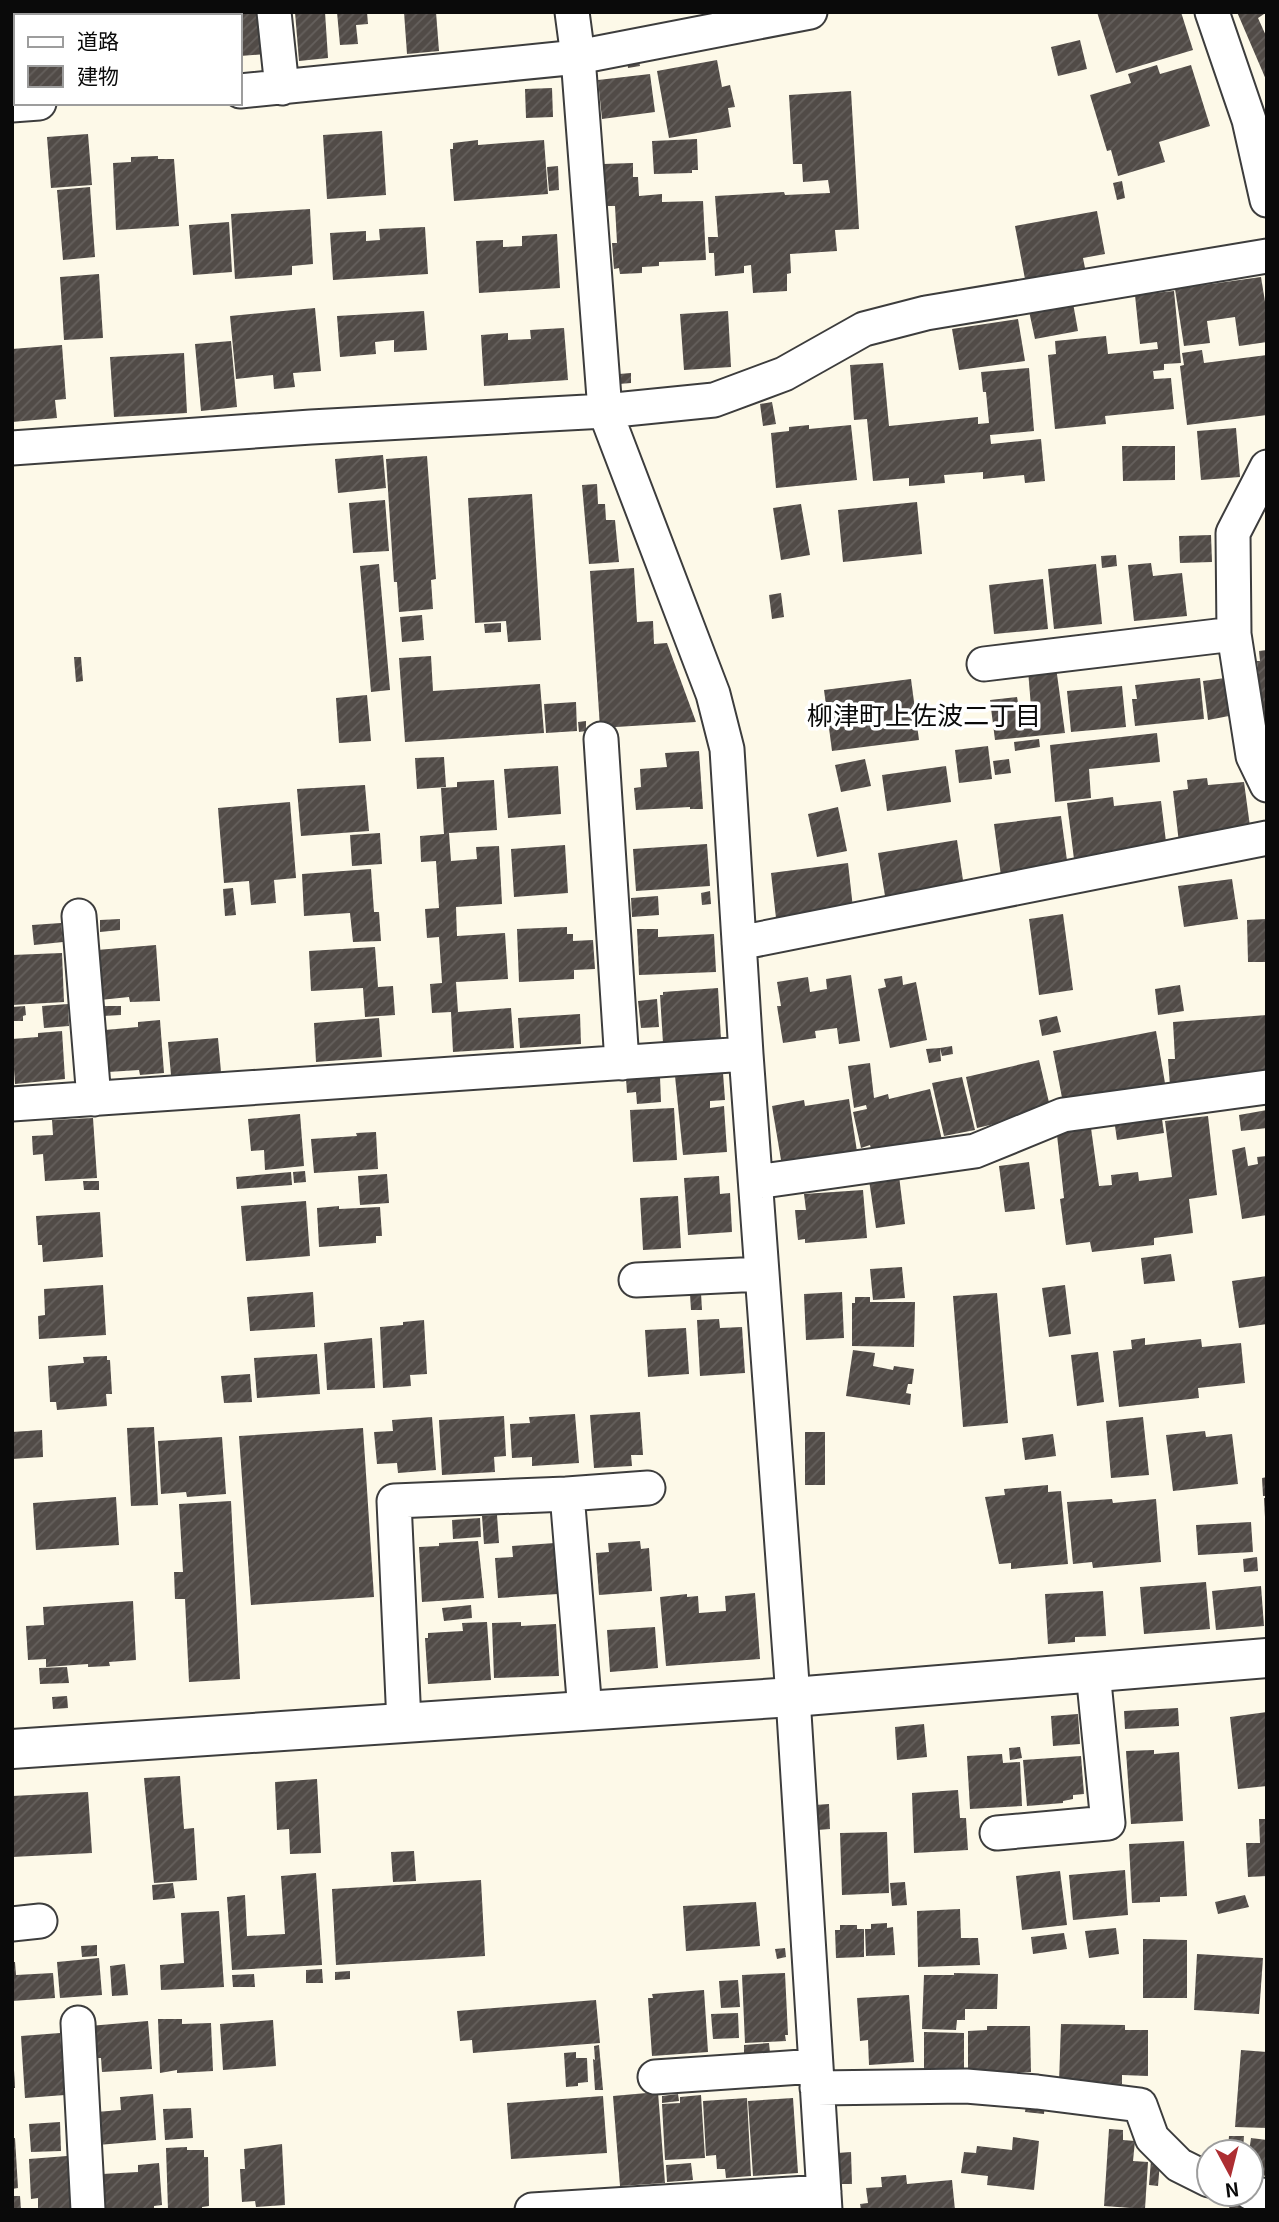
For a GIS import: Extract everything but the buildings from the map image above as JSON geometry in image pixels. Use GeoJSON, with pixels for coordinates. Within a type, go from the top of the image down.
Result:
{"type":"FeatureCollection","features":[{"type":"Feature","properties":{"kind":"street"},"geometry":{"type":"LineString","coordinates":[[274,12],[282,88]]}},
{"type":"Feature","properties":{"kind":"street"},"geometry":{"type":"LineString","coordinates":[[533,2210],[825,2201],[727,749],[713,694],[605,411],[578,57],[572,12]]}},
{"type":"Feature","properties":{"kind":"street"},"geometry":{"type":"LineString","coordinates":[[242,91],[578,57],[810,12]]}},
{"type":"Feature","properties":{"kind":"street"},"geometry":{"type":"LineString","coordinates":[[1212,12],[1249,120],[1267,200]]}},
{"type":"Feature","properties":{"kind":"street"},"geometry":{"type":"LineString","coordinates":[[12,448],[311,427],[605,411],[714,400],[785,374],[864,329],[926,313],[1267,257]]}},
{"type":"Feature","properties":{"kind":"street"},"geometry":{"type":"LineString","coordinates":[[1267,467],[1233,533],[1234,634],[1253,756],[1267,785]]}},
{"type":"Feature","properties":{"kind":"street"},"geometry":{"type":"LineString","coordinates":[[984,664],[1234,634]]}},
{"type":"Feature","properties":{"kind":"street"},"geometry":{"type":"LineString","coordinates":[[601,739],[622,1063]]}},
{"type":"Feature","properties":{"kind":"street"},"geometry":{"type":"LineString","coordinates":[[739,943],[1267,838]]}},
{"type":"Feature","properties":{"kind":"street"},"geometry":{"type":"LineString","coordinates":[[79,916],[94,1098]]}},
{"type":"Feature","properties":{"kind":"street"},"geometry":{"type":"LineString","coordinates":[[12,1104],[746,1054]]}},
{"type":"Feature","properties":{"kind":"street"},"geometry":{"type":"LineString","coordinates":[[756,1182],[975,1151],[1063,1115],[1267,1087]]}},
{"type":"Feature","properties":{"kind":"street"},"geometry":{"type":"LineString","coordinates":[[636,1280],[762,1274]]}},
{"type":"Feature","properties":{"kind":"street"},"geometry":{"type":"LineString","coordinates":[[404,1723],[394,1501],[648,1488]]}},
{"type":"Feature","properties":{"kind":"street"},"geometry":{"type":"LineString","coordinates":[[567,1494],[585,1711]]}},
{"type":"Feature","properties":{"kind":"street"},"geometry":{"type":"LineString","coordinates":[[12,1749],[793,1697],[1267,1658]]}},
{"type":"Feature","properties":{"kind":"street"},"geometry":{"type":"LineString","coordinates":[[997,1833],[1108,1823],[1093,1672]]}},
{"type":"Feature","properties":{"kind":"street"},"geometry":{"type":"LineString","coordinates":[[78,2023],[88,2210]]}},
{"type":"Feature","properties":{"kind":"street"},"geometry":{"type":"LineString","coordinates":[[655,2077],[817,2077],[1037,2092],[1140,2105],[1152,2137],[1179,2165],[1195,2173]]}},
{"type":"Feature","properties":{"kind":"district","name":"柳津町上佐波二丁目"},"geometry":{"type":"Point","coordinates":[924,713]}}]}
